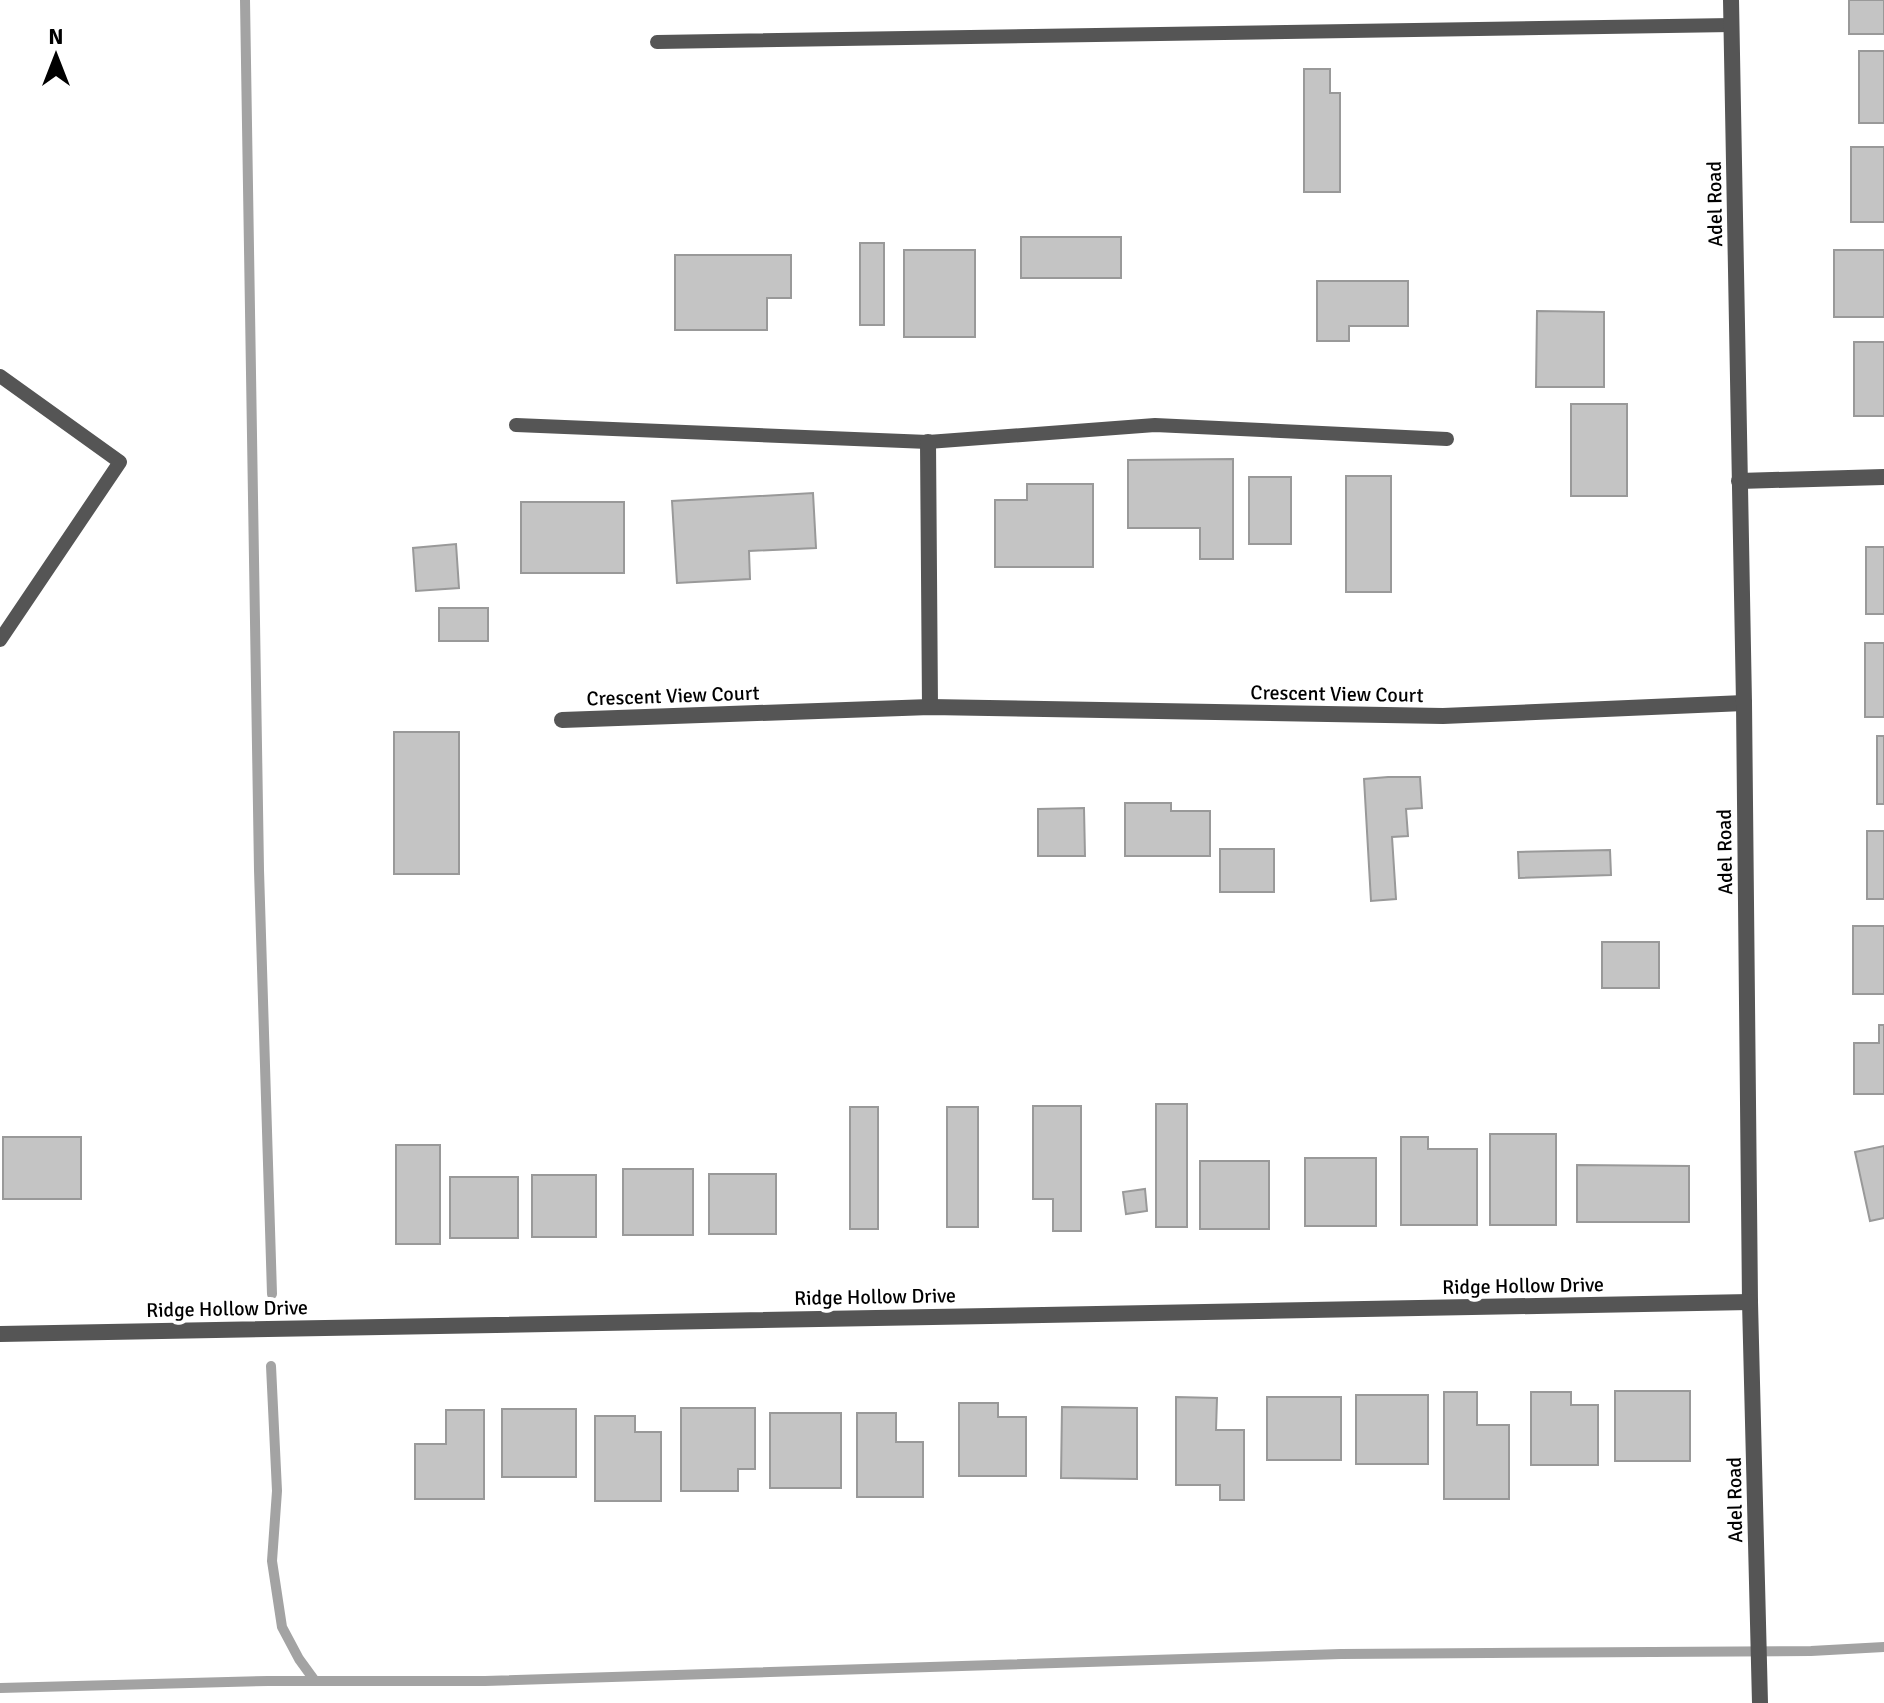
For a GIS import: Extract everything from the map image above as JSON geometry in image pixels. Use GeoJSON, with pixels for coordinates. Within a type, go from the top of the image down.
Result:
{"type":"FeatureCollection","features":[{"type":"Feature","properties":{"kind":"street","name":"Adel Road"},"geometry":{"type":"LineString","coordinates":[[1731,0],[1744,703],[1750,1302],[1760,1703]]}},
{"type":"Feature","properties":{"kind":"street"},"geometry":{"type":"LineString","coordinates":[[928,442],[930,707]]}},
{"type":"Feature","properties":{"kind":"street"},"geometry":{"type":"LineString","coordinates":[[1739,481],[1884,477]]}},
{"type":"Feature","properties":{"kind":"street","name":"Crescent View Court"},"geometry":{"type":"LineString","coordinates":[[562,720],[930,707],[1443,716],[1744,703]]}},
{"type":"Feature","properties":{"kind":"street","name":"Ridge Hollow Drive"},"geometry":{"type":"LineString","coordinates":[[0,1334],[1750,1302]]}},
{"type":"Feature","properties":{"kind":"lane"},"geometry":{"type":"LineString","coordinates":[[657,42],[1732,25]]}},
{"type":"Feature","properties":{"kind":"lane"},"geometry":{"type":"LineString","coordinates":[[0,376],[120,462],[0,640]]}},
{"type":"Feature","properties":{"kind":"lane"},"geometry":{"type":"LineString","coordinates":[[516,425],[928,442],[1155,425],[1447,439]]}},
{"type":"Feature","properties":{"kind":"building"},"geometry":{"type":"Polygon","coordinates":[[[1849,0],[1884,0],[1884,34],[1849,34],[1849,0]]]}},
{"type":"Feature","properties":{"kind":"building"},"geometry":{"type":"Polygon","coordinates":[[[1859,51],[1884,51],[1884,123],[1859,123],[1859,51]]]}},
{"type":"Feature","properties":{"kind":"building"},"geometry":{"type":"Polygon","coordinates":[[[1304,69],[1330,69],[1330,93],[1340,93],[1340,192],[1304,192],[1304,69]]]}},
{"type":"Feature","properties":{"kind":"building"},"geometry":{"type":"Polygon","coordinates":[[[1851,147],[1884,147],[1884,222],[1851,222],[1851,147]]]}},
{"type":"Feature","properties":{"kind":"building"},"geometry":{"type":"Polygon","coordinates":[[[1021,237],[1121,237],[1121,278],[1021,278],[1021,237]]]}},
{"type":"Feature","properties":{"kind":"building"},"geometry":{"type":"Polygon","coordinates":[[[860,243],[884,243],[884,325],[860,325],[860,243]]]}},
{"type":"Feature","properties":{"kind":"building"},"geometry":{"type":"Polygon","coordinates":[[[904,250],[975,250],[975,337],[904,337],[904,250]]]}},
{"type":"Feature","properties":{"kind":"building"},"geometry":{"type":"Polygon","coordinates":[[[1834,250],[1884,250],[1884,317],[1834,317],[1834,250]]]}},
{"type":"Feature","properties":{"kind":"building"},"geometry":{"type":"Polygon","coordinates":[[[675,255],[791,255],[791,298],[767,298],[767,330],[675,330],[675,255]]]}},
{"type":"Feature","properties":{"kind":"building"},"geometry":{"type":"Polygon","coordinates":[[[1317,281],[1408,281],[1408,326],[1349,326],[1349,341],[1317,341],[1317,281]]]}},
{"type":"Feature","properties":{"kind":"building"},"geometry":{"type":"Polygon","coordinates":[[[1537,311],[1604,312],[1604,387],[1536,387],[1537,311]]]}},
{"type":"Feature","properties":{"kind":"building"},"geometry":{"type":"Polygon","coordinates":[[[1854,342],[1884,342],[1884,416],[1854,416],[1854,342]]]}},
{"type":"Feature","properties":{"kind":"building"},"geometry":{"type":"Polygon","coordinates":[[[1571,404],[1627,404],[1627,496],[1571,496],[1571,404]]]}},
{"type":"Feature","properties":{"kind":"building"},"geometry":{"type":"Polygon","coordinates":[[[1233,459],[1233,559],[1200,559],[1200,528],[1128,528],[1128,460],[1233,459]]]}},
{"type":"Feature","properties":{"kind":"building"},"geometry":{"type":"Polygon","coordinates":[[[1346,476],[1391,476],[1391,592],[1346,592],[1346,476]]]}},
{"type":"Feature","properties":{"kind":"building"},"geometry":{"type":"Polygon","coordinates":[[[1249,477],[1291,477],[1291,544],[1249,544],[1249,477]]]}},
{"type":"Feature","properties":{"kind":"building"},"geometry":{"type":"Polygon","coordinates":[[[1027,484],[1093,484],[1093,567],[995,567],[995,500],[1027,500],[1027,484]]]}},
{"type":"Feature","properties":{"kind":"building"},"geometry":{"type":"Polygon","coordinates":[[[813,493],[816,548],[749,551],[750,579],[677,583],[672,501],[813,493]]]}},
{"type":"Feature","properties":{"kind":"building"},"geometry":{"type":"Polygon","coordinates":[[[521,502],[624,502],[624,573],[521,573],[521,502]]]}},
{"type":"Feature","properties":{"kind":"building"},"geometry":{"type":"Polygon","coordinates":[[[456,544],[459,588],[416,591],[413,548],[456,544]]]}},
{"type":"Feature","properties":{"kind":"building"},"geometry":{"type":"Polygon","coordinates":[[[1866,547],[1884,547],[1884,614],[1866,614],[1866,547]]]}},
{"type":"Feature","properties":{"kind":"building"},"geometry":{"type":"Polygon","coordinates":[[[439,608],[488,608],[488,641],[439,641],[439,608]]]}},
{"type":"Feature","properties":{"kind":"building"},"geometry":{"type":"Polygon","coordinates":[[[1865,643],[1884,643],[1884,717],[1865,717],[1865,643]]]}},
{"type":"Feature","properties":{"kind":"building"},"geometry":{"type":"Polygon","coordinates":[[[394,732],[459,732],[459,874],[394,874],[394,732]]]}},
{"type":"Feature","properties":{"kind":"building"},"geometry":{"type":"Polygon","coordinates":[[[1877,736],[1884,736],[1884,804],[1877,804],[1877,736]]]}},
{"type":"Feature","properties":{"kind":"building"},"geometry":{"type":"Polygon","coordinates":[[[1420,777],[1422,808],[1406,809],[1408,836],[1392,837],[1396,899],[1371,901],[1364,779],[1420,777]]]}},
{"type":"Feature","properties":{"kind":"building"},"geometry":{"type":"Polygon","coordinates":[[[1125,803],[1171,803],[1171,811],[1210,811],[1210,856],[1125,856],[1125,803]]]}},
{"type":"Feature","properties":{"kind":"building"},"geometry":{"type":"Polygon","coordinates":[[[1084,808],[1085,856],[1038,856],[1038,809],[1084,808]]]}},
{"type":"Feature","properties":{"kind":"building"},"geometry":{"type":"Polygon","coordinates":[[[1867,831],[1884,831],[1884,899],[1867,899],[1867,831]]]}},
{"type":"Feature","properties":{"kind":"building"},"geometry":{"type":"Polygon","coordinates":[[[1220,849],[1274,849],[1274,892],[1220,892],[1220,849]]]}},
{"type":"Feature","properties":{"kind":"building"},"geometry":{"type":"Polygon","coordinates":[[[1610,850],[1611,875],[1519,878],[1518,852],[1610,850]]]}},
{"type":"Feature","properties":{"kind":"building"},"geometry":{"type":"Polygon","coordinates":[[[1853,926],[1884,926],[1884,994],[1853,994],[1853,926]]]}},
{"type":"Feature","properties":{"kind":"building"},"geometry":{"type":"Polygon","coordinates":[[[1602,942],[1659,942],[1659,988],[1602,988],[1602,942]]]}},
{"type":"Feature","properties":{"kind":"building"},"geometry":{"type":"Polygon","coordinates":[[[1879,1025],[1884,1025],[1884,1094],[1854,1094],[1854,1043],[1879,1043],[1879,1025]]]}},
{"type":"Feature","properties":{"kind":"building"},"geometry":{"type":"Polygon","coordinates":[[[1156,1104],[1187,1104],[1187,1227],[1156,1227],[1156,1104]]]}},
{"type":"Feature","properties":{"kind":"building"},"geometry":{"type":"Polygon","coordinates":[[[1033,1106],[1081,1106],[1081,1231],[1053,1231],[1053,1199],[1033,1199],[1033,1106]]]}},
{"type":"Feature","properties":{"kind":"building"},"geometry":{"type":"Polygon","coordinates":[[[850,1107],[878,1107],[878,1229],[850,1229],[850,1107]]]}},
{"type":"Feature","properties":{"kind":"building"},"geometry":{"type":"Polygon","coordinates":[[[947,1107],[978,1107],[978,1227],[947,1227],[947,1107]]]}},
{"type":"Feature","properties":{"kind":"building"},"geometry":{"type":"Polygon","coordinates":[[[1490,1134],[1556,1134],[1556,1225],[1490,1225],[1490,1134]]]}},
{"type":"Feature","properties":{"kind":"building"},"geometry":{"type":"Polygon","coordinates":[[[3,1137],[81,1137],[81,1199],[3,1199],[3,1137]]]}},
{"type":"Feature","properties":{"kind":"building"},"geometry":{"type":"Polygon","coordinates":[[[1401,1137],[1428,1137],[1428,1149],[1477,1149],[1477,1225],[1401,1225],[1401,1137]]]}},
{"type":"Feature","properties":{"kind":"building"},"geometry":{"type":"Polygon","coordinates":[[[396,1145],[440,1145],[440,1244],[396,1244],[396,1145]]]}},
{"type":"Feature","properties":{"kind":"building"},"geometry":{"type":"Polygon","coordinates":[[[1884,1146],[1884,1218],[1870,1221],[1855,1152],[1884,1146]]]}},
{"type":"Feature","properties":{"kind":"building"},"geometry":{"type":"Polygon","coordinates":[[[1305,1158],[1376,1158],[1376,1226],[1305,1226],[1305,1158]]]}},
{"type":"Feature","properties":{"kind":"building"},"geometry":{"type":"Polygon","coordinates":[[[1200,1161],[1269,1161],[1269,1229],[1200,1229],[1200,1161]]]}},
{"type":"Feature","properties":{"kind":"building"},"geometry":{"type":"Polygon","coordinates":[[[1577,1165],[1689,1166],[1689,1222],[1577,1222],[1577,1165]]]}},
{"type":"Feature","properties":{"kind":"building"},"geometry":{"type":"Polygon","coordinates":[[[623,1169],[693,1169],[693,1235],[623,1235],[623,1169]]]}},
{"type":"Feature","properties":{"kind":"building"},"geometry":{"type":"Polygon","coordinates":[[[709,1174],[776,1174],[776,1234],[709,1234],[709,1174]]]}},
{"type":"Feature","properties":{"kind":"building"},"geometry":{"type":"Polygon","coordinates":[[[532,1175],[596,1175],[596,1237],[532,1237],[532,1175]]]}},
{"type":"Feature","properties":{"kind":"building"},"geometry":{"type":"Polygon","coordinates":[[[450,1177],[518,1177],[518,1238],[450,1238],[450,1177]]]}},
{"type":"Feature","properties":{"kind":"building"},"geometry":{"type":"Polygon","coordinates":[[[1145,1189],[1147,1211],[1126,1214],[1123,1192],[1145,1189]]]}},
{"type":"Feature","properties":{"kind":"building"},"geometry":{"type":"Polygon","coordinates":[[[1615,1391],[1690,1391],[1690,1461],[1615,1461],[1615,1391]]]}},
{"type":"Feature","properties":{"kind":"building"},"geometry":{"type":"Polygon","coordinates":[[[1444,1392],[1477,1392],[1477,1425],[1509,1425],[1509,1499],[1444,1499],[1444,1392]]]}},
{"type":"Feature","properties":{"kind":"building"},"geometry":{"type":"Polygon","coordinates":[[[1531,1392],[1571,1392],[1571,1405],[1598,1405],[1598,1465],[1531,1465],[1531,1392]]]}},
{"type":"Feature","properties":{"kind":"building"},"geometry":{"type":"Polygon","coordinates":[[[1356,1395],[1428,1395],[1428,1464],[1356,1464],[1356,1395]]]}},
{"type":"Feature","properties":{"kind":"building"},"geometry":{"type":"Polygon","coordinates":[[[1176,1397],[1217,1398],[1216,1430],[1244,1430],[1244,1500],[1220,1500],[1220,1485],[1176,1485],[1176,1397]]]}},
{"type":"Feature","properties":{"kind":"building"},"geometry":{"type":"Polygon","coordinates":[[[1267,1397],[1341,1397],[1341,1460],[1267,1460],[1267,1397]]]}},
{"type":"Feature","properties":{"kind":"building"},"geometry":{"type":"Polygon","coordinates":[[[959,1403],[998,1403],[998,1417],[1026,1417],[1026,1476],[959,1476],[959,1403]]]}},
{"type":"Feature","properties":{"kind":"building"},"geometry":{"type":"Polygon","coordinates":[[[1062,1407],[1137,1408],[1137,1479],[1061,1478],[1062,1407]]]}},
{"type":"Feature","properties":{"kind":"building"},"geometry":{"type":"Polygon","coordinates":[[[681,1408],[755,1408],[755,1469],[738,1469],[738,1491],[681,1491],[681,1408]]]}},
{"type":"Feature","properties":{"kind":"building"},"geometry":{"type":"Polygon","coordinates":[[[502,1409],[576,1409],[576,1477],[502,1477],[502,1409]]]}},
{"type":"Feature","properties":{"kind":"building"},"geometry":{"type":"Polygon","coordinates":[[[446,1410],[484,1410],[484,1499],[415,1499],[415,1444],[446,1444],[446,1410]]]}},
{"type":"Feature","properties":{"kind":"building"},"geometry":{"type":"Polygon","coordinates":[[[770,1413],[841,1413],[841,1488],[770,1488],[770,1413]]]}},
{"type":"Feature","properties":{"kind":"building"},"geometry":{"type":"Polygon","coordinates":[[[857,1413],[896,1413],[896,1442],[923,1442],[923,1497],[857,1497],[857,1413]]]}},
{"type":"Feature","properties":{"kind":"building"},"geometry":{"type":"Polygon","coordinates":[[[595,1416],[635,1416],[635,1432],[661,1432],[661,1501],[595,1501],[595,1416]]]}},
{"type":"Feature","properties":{"kind":"waterway"},"geometry":{"type":"LineString","coordinates":[[245,0],[259,870],[272,1294]]}},
{"type":"Feature","properties":{"kind":"waterway"},"geometry":{"type":"LineString","coordinates":[[271,1366],[277,1491],[272,1561],[282,1627],[315,1681]]}},
{"type":"Feature","properties":{"kind":"waterway"},"geometry":{"type":"LineString","coordinates":[[0,1688],[268,1681],[485,1681],[1341,1654],[1811,1651],[1884,1647]]}}]}
